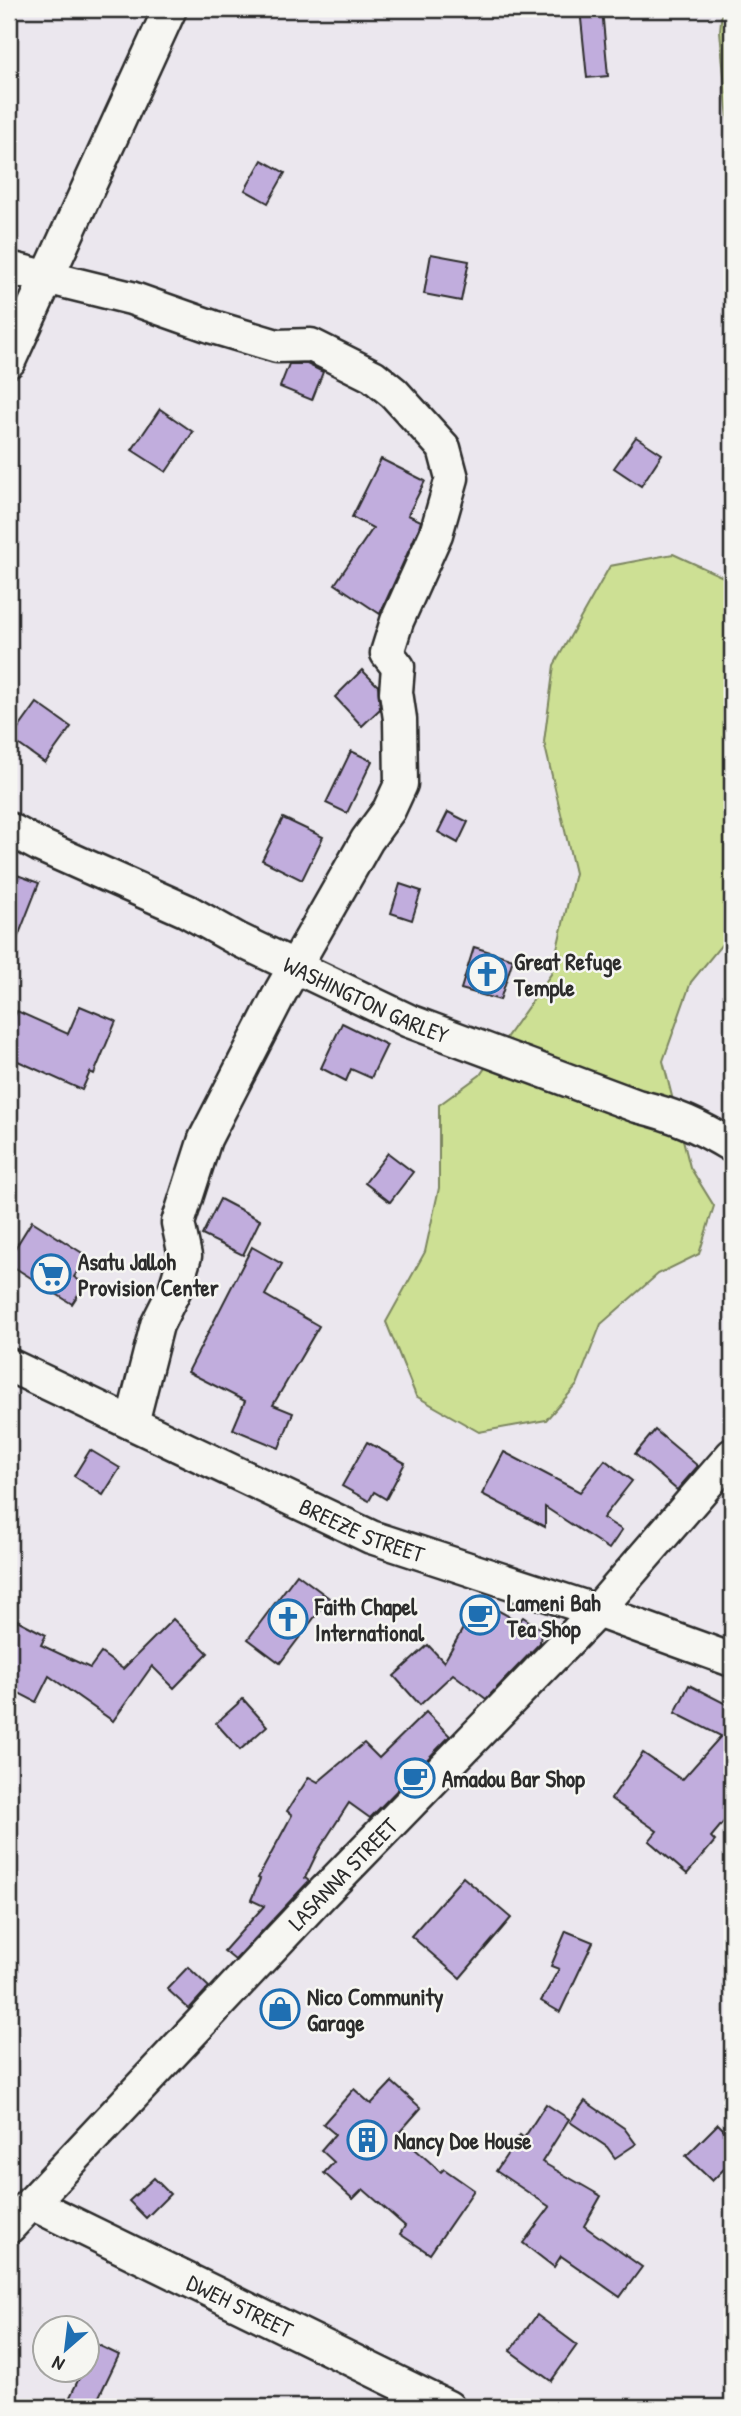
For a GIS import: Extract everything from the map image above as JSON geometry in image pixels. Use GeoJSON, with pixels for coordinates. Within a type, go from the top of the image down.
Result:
{"type":"FeatureCollection","features":[{"type":"Feature","properties":{"kind":"street"},"geometry":{"type":"LineString","coordinates":[[9,362],[170,9]]}},
{"type":"Feature","properties":{"kind":"street"},"geometry":{"type":"LineString","coordinates":[[9,268],[131,298],[277,346],[311,345],[373,376],[394,393],[444,448],[452,478],[436,534],[397,621],[387,653],[398,667],[396,692],[400,719],[401,784],[295,966],[220,1108],[196,1161],[177,1223],[185,1256],[176,1289],[157,1325],[132,1423]]}},
{"type":"Feature","properties":{"kind":"street","name":"WASHINGTON GARLEY"},"geometry":{"type":"LineString","coordinates":[[9,829],[187,911],[237,939],[409,1021],[637,1106],[666,1113],[697,1125],[732,1146]]}},
{"type":"Feature","properties":{"kind":"street","name":"BREEZE STREET"},"geometry":{"type":"LineString","coordinates":[[9,1365],[371,1537],[597,1611],[732,1660]]}},
{"type":"Feature","properties":{"kind":"street","name":"LASANNA STREET"},"geometry":{"type":"LineString","coordinates":[[9,2227],[320,1896],[597,1611],[732,1455]]}},
{"type":"Feature","properties":{"kind":"street","name":"DWEH STREET"},"geometry":{"type":"LineString","coordinates":[[31,2203],[448,2407]]}},
{"type":"Feature","properties":{"kind":"green space"},"geometry":{"type":"Polygon","coordinates":[[[722,9],[732,9],[732,164],[720,31],[722,9]]]}},
{"type":"Feature","properties":{"kind":"green space"},"geometry":{"type":"Polygon","coordinates":[[[673,554],[732,581],[732,932],[691,982],[663,1061],[690,1167],[714,1206],[699,1254],[658,1274],[601,1324],[577,1385],[546,1420],[479,1432],[416,1396],[386,1322],[425,1252],[439,1188],[439,1105],[480,1075],[551,974],[575,873],[544,742],[554,665],[610,566],[673,554]]]}},
{"type":"Feature","properties":{"kind":"building"},"geometry":{"type":"Polygon","coordinates":[[[580,9],[602,9],[608,76],[587,78],[580,9]]]}},
{"type":"Feature","properties":{"kind":"building"},"geometry":{"type":"Polygon","coordinates":[[[262,160],[285,173],[268,203],[245,190],[262,160]]]}},
{"type":"Feature","properties":{"kind":"building"},"geometry":{"type":"Polygon","coordinates":[[[431,254],[469,261],[461,301],[424,294],[431,254]]]}},
{"type":"Feature","properties":{"kind":"building"},"geometry":{"type":"Polygon","coordinates":[[[289,364],[307,364],[323,372],[312,400],[280,387],[289,364]]]}},
{"type":"Feature","properties":{"kind":"building"},"geometry":{"type":"Polygon","coordinates":[[[160,409],[193,432],[166,472],[132,450],[160,409]]]}},
{"type":"Feature","properties":{"kind":"building"},"geometry":{"type":"Polygon","coordinates":[[[636,437],[662,454],[641,486],[614,468],[636,437]]]}},
{"type":"Feature","properties":{"kind":"building"},"geometry":{"type":"Polygon","coordinates":[[[381,459],[425,481],[408,515],[421,521],[419,528],[380,614],[335,584],[373,528],[352,517],[381,459]]]}},
{"type":"Feature","properties":{"kind":"building"},"geometry":{"type":"Polygon","coordinates":[[[362,670],[378,686],[380,709],[362,726],[335,697],[362,670]]]}},
{"type":"Feature","properties":{"kind":"building"},"geometry":{"type":"Polygon","coordinates":[[[37,703],[71,727],[45,763],[11,739],[37,703]]]}},
{"type":"Feature","properties":{"kind":"building"},"geometry":{"type":"Polygon","coordinates":[[[351,751],[372,761],[347,813],[326,803],[351,751]]]}},
{"type":"Feature","properties":{"kind":"building"},"geometry":{"type":"Polygon","coordinates":[[[448,812],[468,822],[458,843],[438,832],[448,812]]]}},
{"type":"Feature","properties":{"kind":"building"},"geometry":{"type":"Polygon","coordinates":[[[283,818],[323,837],[302,880],[262,860],[283,818]]]}},
{"type":"Feature","properties":{"kind":"building"},"geometry":{"type":"Polygon","coordinates":[[[9,872],[39,883],[10,957],[9,957],[9,872]]]}},
{"type":"Feature","properties":{"kind":"building"},"geometry":{"type":"Polygon","coordinates":[[[400,884],[421,891],[412,920],[391,913],[400,884]]]}},
{"type":"Feature","properties":{"kind":"building","name":"Great Refuge Temple"},"geometry":{"type":"Polygon","coordinates":[[[474,947],[513,959],[500,1000],[461,989],[474,947]]]}},
{"type":"Feature","properties":{"kind":"building"},"geometry":{"type":"Polygon","coordinates":[[[80,1006],[116,1021],[94,1074],[90,1072],[82,1090],[9,1057],[9,1029],[17,1011],[68,1034],[80,1006]]]}},
{"type":"Feature","properties":{"kind":"building"},"geometry":{"type":"Polygon","coordinates":[[[342,1023],[387,1045],[371,1078],[351,1069],[346,1081],[321,1068],[342,1023]]]}},
{"type":"Feature","properties":{"kind":"building"},"geometry":{"type":"Polygon","coordinates":[[[388,1153],[413,1172],[390,1202],[365,1183],[388,1153]]]}},
{"type":"Feature","properties":{"kind":"building"},"geometry":{"type":"Polygon","coordinates":[[[220,1199],[260,1220],[243,1255],[202,1235],[220,1199]]]}},
{"type":"Feature","properties":{"kind":"building"},"geometry":{"type":"Polygon","coordinates":[[[32,1221],[87,1256],[74,1277],[85,1284],[72,1304],[9,1264],[9,1258],[32,1221]]]}},
{"type":"Feature","properties":{"kind":"building"},"geometry":{"type":"Polygon","coordinates":[[[252,1247],[282,1264],[265,1295],[319,1326],[273,1405],[293,1413],[279,1448],[233,1429],[245,1401],[188,1372],[252,1247]]]}},
{"type":"Feature","properties":{"kind":"building"},"geometry":{"type":"Polygon","coordinates":[[[655,1430],[698,1466],[677,1490],[635,1454],[655,1430]]]}},
{"type":"Feature","properties":{"kind":"building"},"geometry":{"type":"Polygon","coordinates":[[[367,1442],[405,1463],[386,1499],[374,1492],[369,1501],[342,1486],[367,1442]]]}},
{"type":"Feature","properties":{"kind":"building"},"geometry":{"type":"Polygon","coordinates":[[[90,1450],[120,1468],[103,1495],[74,1476],[90,1450]]]}},
{"type":"Feature","properties":{"kind":"building"},"geometry":{"type":"Polygon","coordinates":[[[504,1452],[580,1492],[605,1460],[632,1481],[603,1518],[622,1530],[609,1549],[545,1507],[545,1527],[482,1494],[504,1452]]]}},
{"type":"Feature","properties":{"kind":"building","name":"Faith Chapel International"},"geometry":{"type":"Polygon","coordinates":[[[297,1574],[329,1598],[280,1663],[248,1639],[297,1574]]]}},
{"type":"Feature","properties":{"kind":"building"},"geometry":{"type":"Polygon","coordinates":[[[479,1600],[519,1622],[523,1617],[541,1629],[540,1643],[486,1699],[453,1674],[420,1705],[394,1676],[428,1645],[444,1662],[479,1600]]]}},
{"type":"Feature","properties":{"kind":"building"},"geometry":{"type":"Polygon","coordinates":[[[173,1619],[208,1653],[174,1688],[152,1666],[113,1721],[49,1676],[36,1702],[9,1688],[9,1638],[17,1620],[46,1635],[41,1645],[90,1668],[101,1653],[123,1669],[173,1619]]]}},
{"type":"Feature","properties":{"kind":"building"},"geometry":{"type":"Polygon","coordinates":[[[689,1685],[732,1707],[732,1812],[711,1837],[715,1841],[687,1874],[649,1841],[657,1831],[611,1799],[643,1753],[682,1780],[721,1736],[675,1713],[689,1685]]]}},
{"type":"Feature","properties":{"kind":"building"},"geometry":{"type":"Polygon","coordinates":[[[243,1699],[267,1726],[240,1750],[216,1723],[243,1699]]]}},
{"type":"Feature","properties":{"kind":"building"},"geometry":{"type":"Polygon","coordinates":[[[426,1712],[450,1736],[370,1818],[349,1803],[318,1851],[305,1878],[309,1881],[235,1960],[224,1951],[264,1906],[251,1900],[260,1879],[258,1878],[292,1815],[287,1811],[309,1777],[318,1782],[364,1743],[379,1758],[426,1712]]]}},
{"type":"Feature","properties":{"kind":"building"},"geometry":{"type":"Polygon","coordinates":[[[463,1877],[511,1918],[460,1978],[411,1936],[463,1877]]]}},
{"type":"Feature","properties":{"kind":"building"},"geometry":{"type":"Polygon","coordinates":[[[566,1931],[593,1942],[560,2012],[541,2001],[559,1969],[551,1966],[566,1931]]]}},
{"type":"Feature","properties":{"kind":"building"},"geometry":{"type":"Polygon","coordinates":[[[188,1967],[209,1987],[189,2009],[167,1989],[188,1967]]]}},
{"type":"Feature","properties":{"kind":"building","name":"Nancy Doe House"},"geometry":{"type":"Polygon","coordinates":[[[392,2082],[421,2108],[398,2134],[441,2172],[444,2169],[474,2190],[430,2254],[400,2234],[405,2226],[363,2189],[353,2199],[324,2173],[334,2162],[321,2150],[335,2134],[323,2124],[354,2089],[371,2104],[392,2082]]]}},
{"type":"Feature","properties":{"kind":"building"},"geometry":{"type":"Polygon","coordinates":[[[585,2101],[624,2128],[636,2144],[615,2158],[607,2147],[570,2122],[585,2101]]]}},
{"type":"Feature","properties":{"kind":"building"},"geometry":{"type":"Polygon","coordinates":[[[546,2104],[569,2119],[542,2162],[601,2196],[584,2226],[642,2267],[620,2297],[561,2256],[554,2267],[523,2243],[550,2207],[496,2171],[520,2135],[524,2138],[546,2104]]]}},
{"type":"Feature","properties":{"kind":"building"},"geometry":{"type":"Polygon","coordinates":[[[718,2124],[732,2138],[732,2161],[712,2181],[686,2156],[718,2124]]]}},
{"type":"Feature","properties":{"kind":"building"},"geometry":{"type":"Polygon","coordinates":[[[154,2178],[170,2194],[146,2218],[129,2201],[154,2178]]]}},
{"type":"Feature","properties":{"kind":"building"},"geometry":{"type":"Polygon","coordinates":[[[537,2315],[577,2345],[551,2381],[510,2351],[537,2315]]]}},
{"type":"Feature","properties":{"kind":"building"},"geometry":{"type":"Polygon","coordinates":[[[102,2347],[119,2355],[94,2407],[86,2407],[69,2399],[76,2384],[102,2384],[102,2347]]]}},
{"type":"Feature","properties":{"kind":"place","name":"Great Refuge Temple"},"geometry":{"type":"Point","coordinates":[487,974]}},
{"type":"Feature","properties":{"kind":"place","name":"Asatu Jalloh Provision Center"},"geometry":{"type":"Point","coordinates":[51,1274]}},
{"type":"Feature","properties":{"kind":"place","name":"Lameni Bah Tea Shop"},"geometry":{"type":"Point","coordinates":[480,1615]}},
{"type":"Feature","properties":{"kind":"place","name":"Faith Chapel International"},"geometry":{"type":"Point","coordinates":[288,1619]}},
{"type":"Feature","properties":{"kind":"place","name":"Amadou Bar Shop"},"geometry":{"type":"Point","coordinates":[415,1778]}},
{"type":"Feature","properties":{"kind":"place","name":"Nico Community Garage"},"geometry":{"type":"Point","coordinates":[280,2009]}},
{"type":"Feature","properties":{"kind":"place","name":"Nancy Doe House"},"geometry":{"type":"Point","coordinates":[367,2140]}}]}
